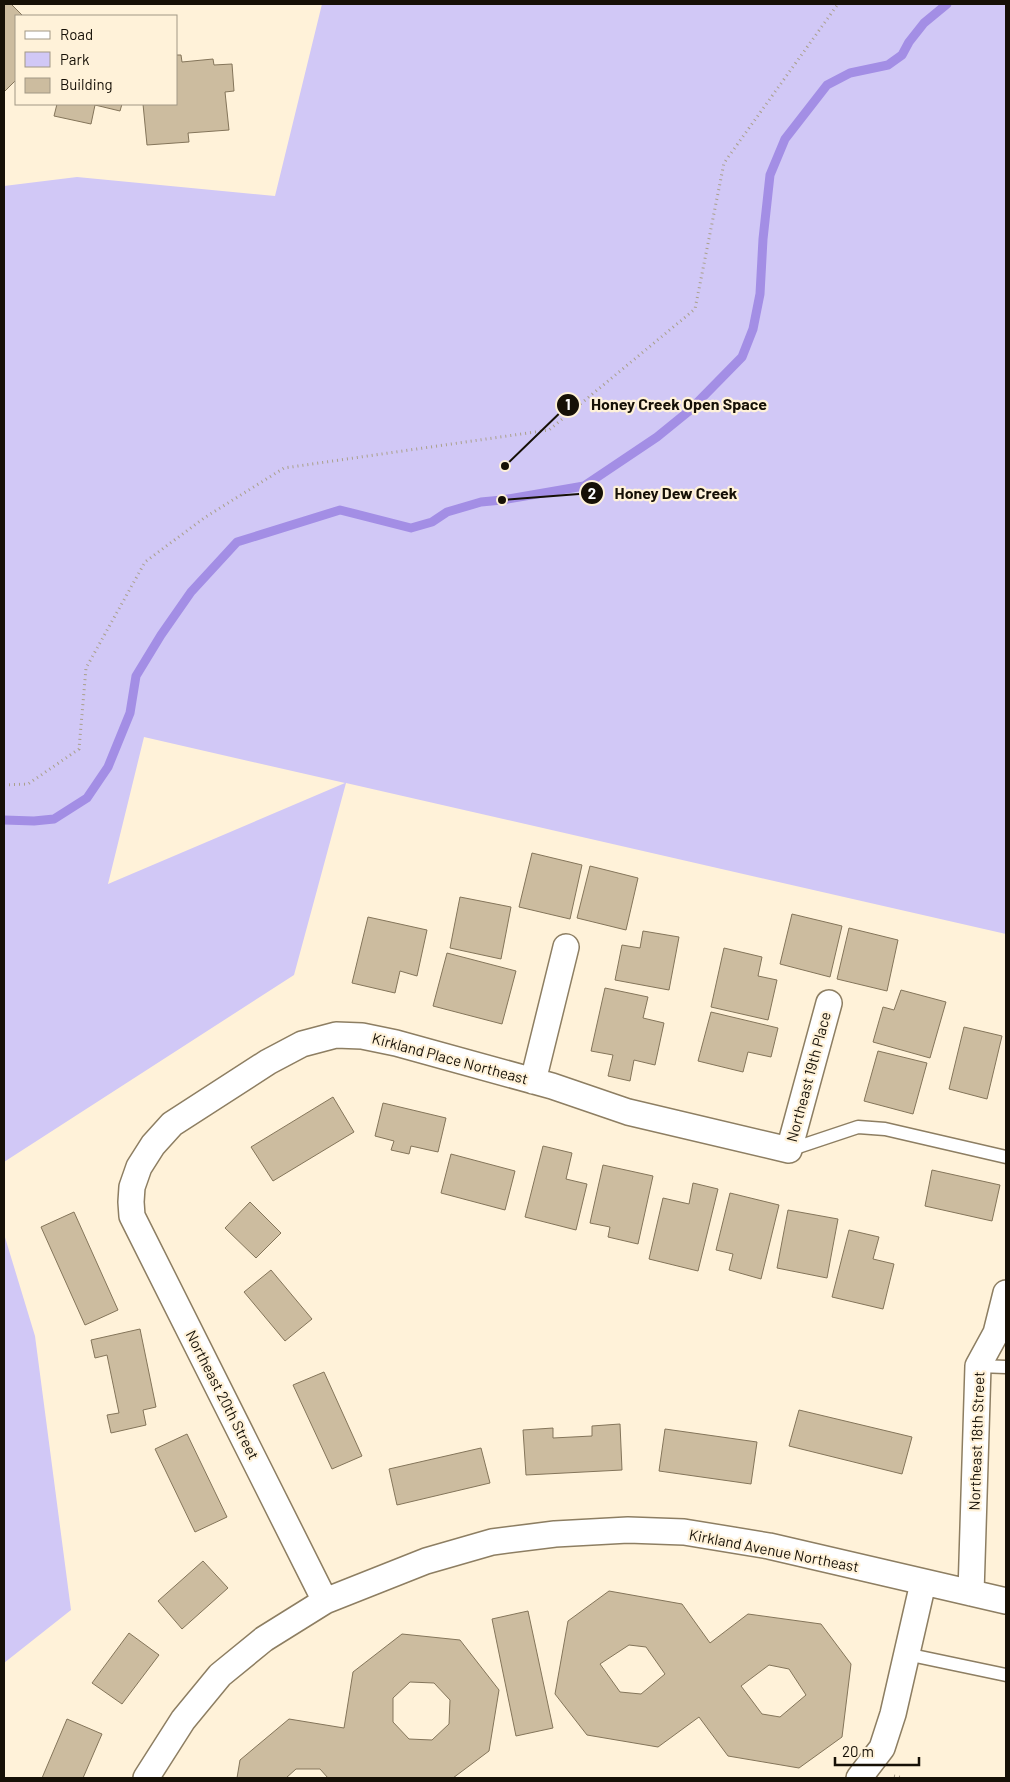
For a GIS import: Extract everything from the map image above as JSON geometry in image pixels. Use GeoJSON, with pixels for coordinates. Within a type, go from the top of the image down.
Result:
{"type":"FeatureCollection","features":[{"type":"Feature","properties":{"kind":"street"},"geometry":{"type":"LineString","coordinates":[[533,1081],[566,947]]}},
{"type":"Feature","properties":{"kind":"street","name":"Northeast 19th Place"},"geometry":{"type":"LineString","coordinates":[[789,1150],[829,1003]]}},
{"type":"Feature","properties":{"kind":"street","name":"Kirkland Place Northeast"},"geometry":{"type":"LineString","coordinates":[[132,1187],[139,1166],[153,1145],[172,1124],[268,1062],[302,1044],[336,1035],[362,1036],[396,1043],[533,1081],[628,1112],[789,1150]]}},
{"type":"Feature","properties":{"kind":"street","name":"Northeast 20th Street"},"geometry":{"type":"LineString","coordinates":[[132,1187],[130,1202],[132,1216],[325,1601]]}},
{"type":"Feature","properties":{"kind":"street","name":"Northeast 18th Street"},"geometry":{"type":"LineString","coordinates":[[971,1593],[978,1366],[996,1333],[1006,1293]]}},
{"type":"Feature","properties":{"kind":"street","name":"Kirkland Avenue Northeast"},"geometry":{"type":"LineString","coordinates":[[146,1778],[183,1720],[220,1675],[264,1638],[325,1601],[426,1561],[492,1542],[555,1534],[628,1530],[684,1532],[769,1546],[1006,1601]]}},
{"type":"Feature","properties":{"kind":"street"},"geometry":{"type":"LineString","coordinates":[[859,1778],[882,1748],[893,1714],[923,1583]]}},
{"type":"Feature","properties":{"kind":"lane"},"geometry":{"type":"LineString","coordinates":[[789,1150],[858,1127],[885,1129],[1006,1157]]}},
{"type":"Feature","properties":{"kind":"lane"},"geometry":{"type":"LineString","coordinates":[[978,1366],[1006,1367]]}},
{"type":"Feature","properties":{"kind":"lane"},"geometry":{"type":"LineString","coordinates":[[906,1654],[1006,1675]]}},
{"type":"Feature","properties":{"kind":"path"},"geometry":{"type":"LineString","coordinates":[[4,785],[28,784],[79,749],[86,668],[145,562],[204,518],[284,468],[549,430],[695,309],[724,163],[838,4]]}},
{"type":"Feature","properties":{"kind":"green space"},"geometry":{"type":"Polygon","coordinates":[[[322,4],[1006,4],[1006,934],[346,783],[294,975],[4,1162],[4,186],[77,177],[275,196],[322,4]],[[144,737],[108,884],[345,783],[144,737]]]}},
{"type":"Feature","properties":{"kind":"green space"},"geometry":{"type":"Polygon","coordinates":[[[4,1234],[35,1336],[71,1610],[4,1663],[4,1234]]]}},
{"type":"Feature","properties":{"kind":"building"},"geometry":{"type":"Polygon","coordinates":[[[4,4],[11,4],[22,15],[15,15],[15,81],[4,92],[4,4]]]}},
{"type":"Feature","properties":{"kind":"building"},"geometry":{"type":"Polygon","coordinates":[[[178,55],[181,55],[182,62],[213,59],[214,65],[232,64],[234,91],[225,92],[229,130],[188,133],[189,142],[147,145],[143,105],[178,105],[178,55]]]}},
{"type":"Feature","properties":{"kind":"building"},"geometry":{"type":"Polygon","coordinates":[[[57,105],[95,105],[91,124],[54,116],[57,105]]]}},
{"type":"Feature","properties":{"kind":"building"},"geometry":{"type":"Polygon","coordinates":[[[95,105],[122,105],[120,111],[95,105]]]}},
{"type":"Feature","properties":{"kind":"building"},"geometry":{"type":"Polygon","coordinates":[[[532,853],[582,865],[570,919],[519,907],[532,853]]]}},
{"type":"Feature","properties":{"kind":"building"},"geometry":{"type":"Polygon","coordinates":[[[590,866],[638,878],[626,930],[577,918],[590,866]]]}},
{"type":"Feature","properties":{"kind":"building"},"geometry":{"type":"Polygon","coordinates":[[[460,897],[511,907],[501,959],[450,948],[460,897]]]}},
{"type":"Feature","properties":{"kind":"building"},"geometry":{"type":"Polygon","coordinates":[[[792,914],[842,926],[830,977],[780,964],[792,914]]]}},
{"type":"Feature","properties":{"kind":"building"},"geometry":{"type":"Polygon","coordinates":[[[368,917],[427,930],[417,976],[400,971],[395,993],[352,983],[368,917]]]}},
{"type":"Feature","properties":{"kind":"building"},"geometry":{"type":"Polygon","coordinates":[[[849,928],[898,940],[887,991],[837,979],[849,928]]]}},
{"type":"Feature","properties":{"kind":"building"},"geometry":{"type":"Polygon","coordinates":[[[643,931],[679,937],[669,990],[615,980],[622,945],[640,948],[643,931]]]}},
{"type":"Feature","properties":{"kind":"building"},"geometry":{"type":"Polygon","coordinates":[[[724,948],[762,957],[758,976],[777,980],[768,1020],[711,1007],[724,948]]]}},
{"type":"Feature","properties":{"kind":"building"},"geometry":{"type":"Polygon","coordinates":[[[447,953],[516,971],[502,1024],[433,1006],[447,953]]]}},
{"type":"Feature","properties":{"kind":"building"},"geometry":{"type":"Polygon","coordinates":[[[605,988],[648,997],[643,1018],[664,1023],[655,1065],[634,1060],[630,1081],[608,1076],[613,1055],[591,1051],[605,988]]]}},
{"type":"Feature","properties":{"kind":"building"},"geometry":{"type":"Polygon","coordinates":[[[901,990],[946,1002],[930,1058],[873,1042],[883,1007],[894,1010],[901,990]]]}},
{"type":"Feature","properties":{"kind":"building"},"geometry":{"type":"Polygon","coordinates":[[[711,1012],[778,1028],[771,1057],[748,1052],[743,1072],[698,1061],[711,1012]]]}},
{"type":"Feature","properties":{"kind":"building"},"geometry":{"type":"Polygon","coordinates":[[[964,1027],[1002,1036],[987,1099],[949,1089],[964,1027]]]}},
{"type":"Feature","properties":{"kind":"building"},"geometry":{"type":"Polygon","coordinates":[[[878,1051],[927,1063],[913,1114],[864,1101],[878,1051]]]}},
{"type":"Feature","properties":{"kind":"building"},"geometry":{"type":"Polygon","coordinates":[[[333,1097],[354,1132],[273,1181],[251,1147],[333,1097]]]}},
{"type":"Feature","properties":{"kind":"building"},"geometry":{"type":"Polygon","coordinates":[[[383,1103],[446,1118],[438,1152],[411,1146],[409,1154],[391,1150],[394,1141],[375,1136],[383,1103]]]}},
{"type":"Feature","properties":{"kind":"building"},"geometry":{"type":"Polygon","coordinates":[[[543,1146],[572,1153],[566,1179],[587,1184],[576,1230],[525,1217],[543,1146]]]}},
{"type":"Feature","properties":{"kind":"building"},"geometry":{"type":"Polygon","coordinates":[[[451,1154],[515,1171],[505,1210],[441,1193],[451,1154]]]}},
{"type":"Feature","properties":{"kind":"building"},"geometry":{"type":"Polygon","coordinates":[[[603,1165],[653,1176],[638,1244],[608,1237],[610,1227],[590,1223],[603,1165]]]}},
{"type":"Feature","properties":{"kind":"building"},"geometry":{"type":"Polygon","coordinates":[[[932,1170],[1000,1185],[992,1221],[925,1206],[932,1170]]]}},
{"type":"Feature","properties":{"kind":"building"},"geometry":{"type":"Polygon","coordinates":[[[693,1183],[718,1189],[698,1271],[649,1259],[663,1198],[689,1204],[693,1183]]]}},
{"type":"Feature","properties":{"kind":"building"},"geometry":{"type":"Polygon","coordinates":[[[730,1193],[779,1205],[761,1279],[729,1270],[733,1254],[716,1250],[730,1193]]]}},
{"type":"Feature","properties":{"kind":"building"},"geometry":{"type":"Polygon","coordinates":[[[250,1202],[281,1233],[256,1258],[225,1228],[250,1202]]]}},
{"type":"Feature","properties":{"kind":"building"},"geometry":{"type":"Polygon","coordinates":[[[788,1210],[838,1219],[827,1278],[777,1268],[788,1210]]]}},
{"type":"Feature","properties":{"kind":"building"},"geometry":{"type":"Polygon","coordinates":[[[74,1212],[118,1310],[85,1325],[41,1227],[74,1212]]]}},
{"type":"Feature","properties":{"kind":"building"},"geometry":{"type":"Polygon","coordinates":[[[849,1230],[879,1237],[873,1259],[894,1264],[883,1309],[832,1297],[849,1230]]]}},
{"type":"Feature","properties":{"kind":"building"},"geometry":{"type":"Polygon","coordinates":[[[271,1270],[312,1319],[285,1341],[244,1292],[271,1270]]]}},
{"type":"Feature","properties":{"kind":"building"},"geometry":{"type":"Polygon","coordinates":[[[140,1329],[156,1407],[143,1410],[146,1425],[111,1433],[107,1415],[119,1413],[107,1355],[95,1358],[91,1340],[140,1329]]]}},
{"type":"Feature","properties":{"kind":"building"},"geometry":{"type":"Polygon","coordinates":[[[324,1372],[362,1456],[332,1469],[293,1385],[324,1372]]]}},
{"type":"Feature","properties":{"kind":"building"},"geometry":{"type":"Polygon","coordinates":[[[799,1410],[912,1437],[902,1474],[789,1446],[799,1410]]]}},
{"type":"Feature","properties":{"kind":"building"},"geometry":{"type":"Polygon","coordinates":[[[620,1424],[622,1470],[526,1475],[523,1430],[553,1428],[553,1438],[592,1436],[592,1426],[620,1424]]]}},
{"type":"Feature","properties":{"kind":"building"},"geometry":{"type":"Polygon","coordinates":[[[665,1429],[757,1442],[751,1484],[659,1471],[665,1429]]]}},
{"type":"Feature","properties":{"kind":"building"},"geometry":{"type":"Polygon","coordinates":[[[187,1434],[227,1517],[195,1532],[155,1449],[187,1434]]]}},
{"type":"Feature","properties":{"kind":"building"},"geometry":{"type":"Polygon","coordinates":[[[481,1448],[490,1483],[397,1505],[389,1469],[481,1448]]]}},
{"type":"Feature","properties":{"kind":"building"},"geometry":{"type":"Polygon","coordinates":[[[203,1561],[228,1588],[182,1629],[158,1601],[203,1561]]]}},
{"type":"Feature","properties":{"kind":"building"},"geometry":{"type":"Polygon","coordinates":[[[609,1591],[682,1604],[710,1643],[748,1614],[821,1624],[851,1664],[842,1737],[799,1768],[728,1756],[699,1717],[658,1747],[587,1735],[555,1694],[568,1621],[609,1591]],[[629,1645],[600,1664],[620,1692],[641,1694],[665,1674],[646,1647],[629,1645]],[[769,1665],[741,1686],[762,1714],[780,1717],[806,1695],[789,1669],[769,1665]]]}},
{"type":"Feature","properties":{"kind":"building"},"geometry":{"type":"Polygon","coordinates":[[[528,1611],[553,1728],[516,1736],[492,1619],[528,1611]]]}},
{"type":"Feature","properties":{"kind":"building"},"geometry":{"type":"Polygon","coordinates":[[[129,1633],[159,1655],[122,1704],[92,1683],[129,1633]]]}},
{"type":"Feature","properties":{"kind":"building"},"geometry":{"type":"Polygon","coordinates":[[[402,1634],[460,1640],[499,1690],[489,1751],[453,1778],[328,1778],[320,1769],[296,1769],[286,1778],[237,1778],[240,1760],[289,1719],[344,1728],[353,1672],[402,1634]],[[410,1682],[393,1698],[393,1722],[409,1739],[432,1740],[449,1724],[450,1700],[434,1683],[410,1682]]]}},
{"type":"Feature","properties":{"kind":"building"},"geometry":{"type":"Polygon","coordinates":[[[67,1719],[102,1734],[83,1778],[42,1778],[67,1719]]]}},
{"type":"Feature","properties":{"kind":"waterway"},"geometry":{"type":"LineString","coordinates":[[4,820],[34,821],[54,819],[87,798],[108,767],[130,713],[136,676],[161,635],[191,592],[237,542],[340,510],[411,528],[432,522],[447,512],[481,502],[584,486],[657,437],[689,411],[742,357],[753,329],[760,294],[763,239],[770,175],[785,139],[827,85],[850,73],[888,65],[902,55],[909,42],[924,23],[947,4]]}},
{"type":"Feature","properties":{"kind":"place","name":"Honey Creek Open Space"},"geometry":{"type":"Point","coordinates":[505,466]}},
{"type":"Feature","properties":{"kind":"place","name":"Honey Dew Creek"},"geometry":{"type":"Point","coordinates":[502,500]}}]}
